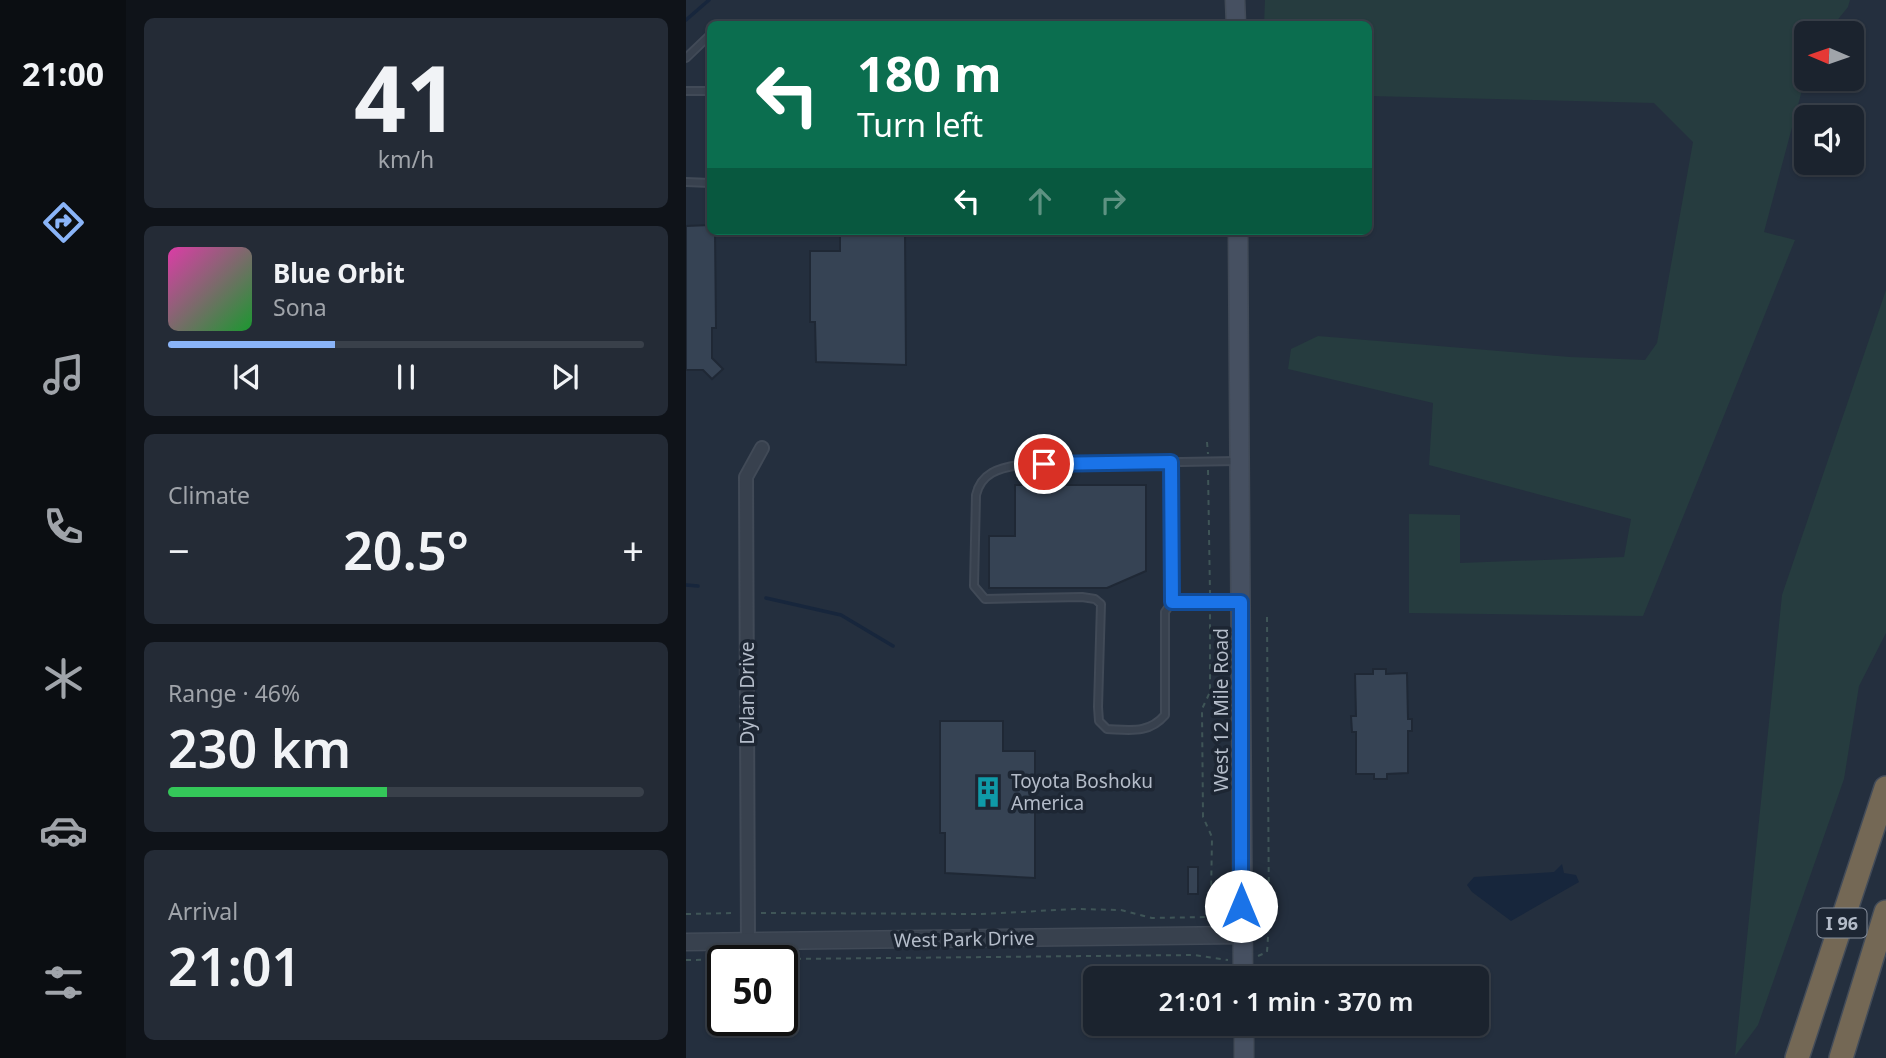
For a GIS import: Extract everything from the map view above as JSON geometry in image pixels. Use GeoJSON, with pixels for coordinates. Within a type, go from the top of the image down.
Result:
{"type":"FeatureCollection","features":[{"type":"Feature","properties":{"kind":"highway","name":"I 96"},"geometry":{"type":"LineString","coordinates":[[1797,1058],[1886,788]]}},
{"type":"Feature","properties":{"kind":"highway","name":"I 96"},"geometry":{"type":"LineString","coordinates":[[1840,1058],[1886,912]]}},
{"type":"Feature","properties":{"kind":"main road"},"geometry":{"type":"LineString","coordinates":[[1235,0],[1236,21]]}},
{"type":"Feature","properties":{"kind":"main road","name":"West 12 Mile Road"},"geometry":{"type":"LineString","coordinates":[[1238,235],[1242,966]]}},
{"type":"Feature","properties":{"kind":"main road"},"geometry":{"type":"LineString","coordinates":[[1244,1036],[1244,1058]]}},
{"type":"Feature","properties":{"kind":"street","name":"Dylan Drive"},"geometry":{"type":"LineString","coordinates":[[748,942],[746,477],[762,448]]}},
{"type":"Feature","properties":{"kind":"street","name":"West Park Drive"},"geometry":{"type":"LineString","coordinates":[[686,942],[1241,935]]}},
{"type":"Feature","properties":{"kind":"lane"},"geometry":{"type":"LineString","coordinates":[[686,58],[707,38]]}},
{"type":"Feature","properties":{"kind":"lane"},"geometry":{"type":"LineString","coordinates":[[686,91],[707,91]]}},
{"type":"Feature","properties":{"kind":"lane"},"geometry":{"type":"LineString","coordinates":[[686,182],[707,183]]}},
{"type":"Feature","properties":{"kind":"lane"},"geometry":{"type":"LineString","coordinates":[[1171,462],[1172,602],[1165,612],[1165,715],[1157,724],[1145,730],[1107,729],[1099,721],[1098,707],[1101,604],[1095,598],[1082,597],[985,599],[974,586],[976,495],[979,485],[987,475],[1019,465],[1171,462],[1208,462],[1240,461]]}},
{"type":"Feature","properties":{"kind":"lane"},"geometry":{"type":"LineString","coordinates":[[1172,602],[1241,602]]}},
{"type":"Feature","properties":{"kind":"path"},"geometry":{"type":"LineString","coordinates":[[1207,442],[1210,692],[1202,709],[1203,817],[1212,836],[1207,916]]}},
{"type":"Feature","properties":{"kind":"path"},"geometry":{"type":"LineString","coordinates":[[1256,958],[1267,952],[1267,617]]}},
{"type":"Feature","properties":{"kind":"path"},"geometry":{"type":"LineString","coordinates":[[686,914],[979,914],[1078,909],[1121,910],[1152,918],[1207,916],[1213,919],[1213,959]]}},
{"type":"Feature","properties":{"kind":"path"},"geometry":{"type":"LineString","coordinates":[[1258,912],[1268,915]]}},
{"type":"Feature","properties":{"kind":"path"},"geometry":{"type":"LineString","coordinates":[[686,960],[1194,955],[1220,961]]}},
{"type":"Feature","properties":{"kind":"green space"},"geometry":{"type":"Polygon","coordinates":[[[1265,0],[1850,0],[1837,21],[1794,21],[1794,91],[1802,91],[1798,105],[1794,105],[1794,120],[1764,232],[1795,240],[1643,616],[1409,613],[1409,514],[1460,515],[1460,563],[1624,557],[1631,519],[1429,465],[1433,403],[1288,369],[1291,349],[1318,336],[1570,357],[1645,360],[1657,343],[1693,142],[1654,103],[1372,96],[1372,21],[1264,21],[1265,0]]]}},
{"type":"Feature","properties":{"kind":"green space"},"geometry":{"type":"Polygon","coordinates":[[[1886,290],[1886,633],[1859,686],[1844,779],[1758,1025],[1735,1056],[1782,595],[1886,290]]]}},
{"type":"Feature","properties":{"kind":"water"},"geometry":{"type":"Polygon","coordinates":[[[1562,864],[1564,873],[1576,875],[1579,882],[1511,921],[1472,892],[1467,885],[1474,877],[1554,872],[1562,864]]]}},
{"type":"Feature","properties":{"kind":"building"},"geometry":{"type":"Polygon","coordinates":[[[707,225],[707,235],[715,235],[716,328],[712,328],[712,358],[723,369],[712,379],[703,370],[686,370],[686,226],[707,225]]]}},
{"type":"Feature","properties":{"kind":"building"},"geometry":{"type":"Polygon","coordinates":[[[840,235],[905,235],[906,365],[816,362],[815,322],[810,322],[810,251],[840,251],[840,235]]]}},
{"type":"Feature","properties":{"kind":"building"},"geometry":{"type":"Polygon","coordinates":[[[1015,485],[1146,485],[1146,571],[1107,588],[989,588],[989,536],[1015,536],[1015,485]]]}},
{"type":"Feature","properties":{"kind":"building"},"geometry":{"type":"Polygon","coordinates":[[[1373,669],[1386,669],[1386,674],[1407,673],[1408,719],[1412,719],[1412,731],[1408,731],[1408,773],[1387,774],[1387,779],[1374,779],[1374,774],[1356,774],[1356,732],[1352,732],[1351,716],[1356,716],[1355,674],[1373,674],[1373,669]]]}},
{"type":"Feature","properties":{"kind":"building","name":"Toyota Boshoku America"},"geometry":{"type":"Polygon","coordinates":[[[940,721],[1003,721],[1003,751],[1035,751],[1035,878],[945,873],[945,833],[940,833],[940,721]]]}},
{"type":"Feature","properties":{"kind":"building"},"geometry":{"type":"Polygon","coordinates":[[[1188,867],[1198,867],[1198,894],[1188,894],[1188,867]]]}},
{"type":"Feature","properties":{"kind":"waterway"},"geometry":{"type":"LineString","coordinates":[[686,20],[709,0]]}},
{"type":"Feature","properties":{"kind":"waterway"},"geometry":{"type":"LineString","coordinates":[[686,585],[698,586]]}},
{"type":"Feature","properties":{"kind":"waterway"},"geometry":{"type":"LineString","coordinates":[[766,598],[841,615],[893,646]]}},
{"type":"Feature","properties":{"kind":"place","name":"Toyota Boshoku America"},"geometry":{"type":"Point","coordinates":[988,792]}},
{"type":"Feature","properties":{"kind":"route"},"geometry":{"type":"LineString","coordinates":[[1044,464],[1171,462],[1172,602],[1241,602],[1241,906]]}}]}
